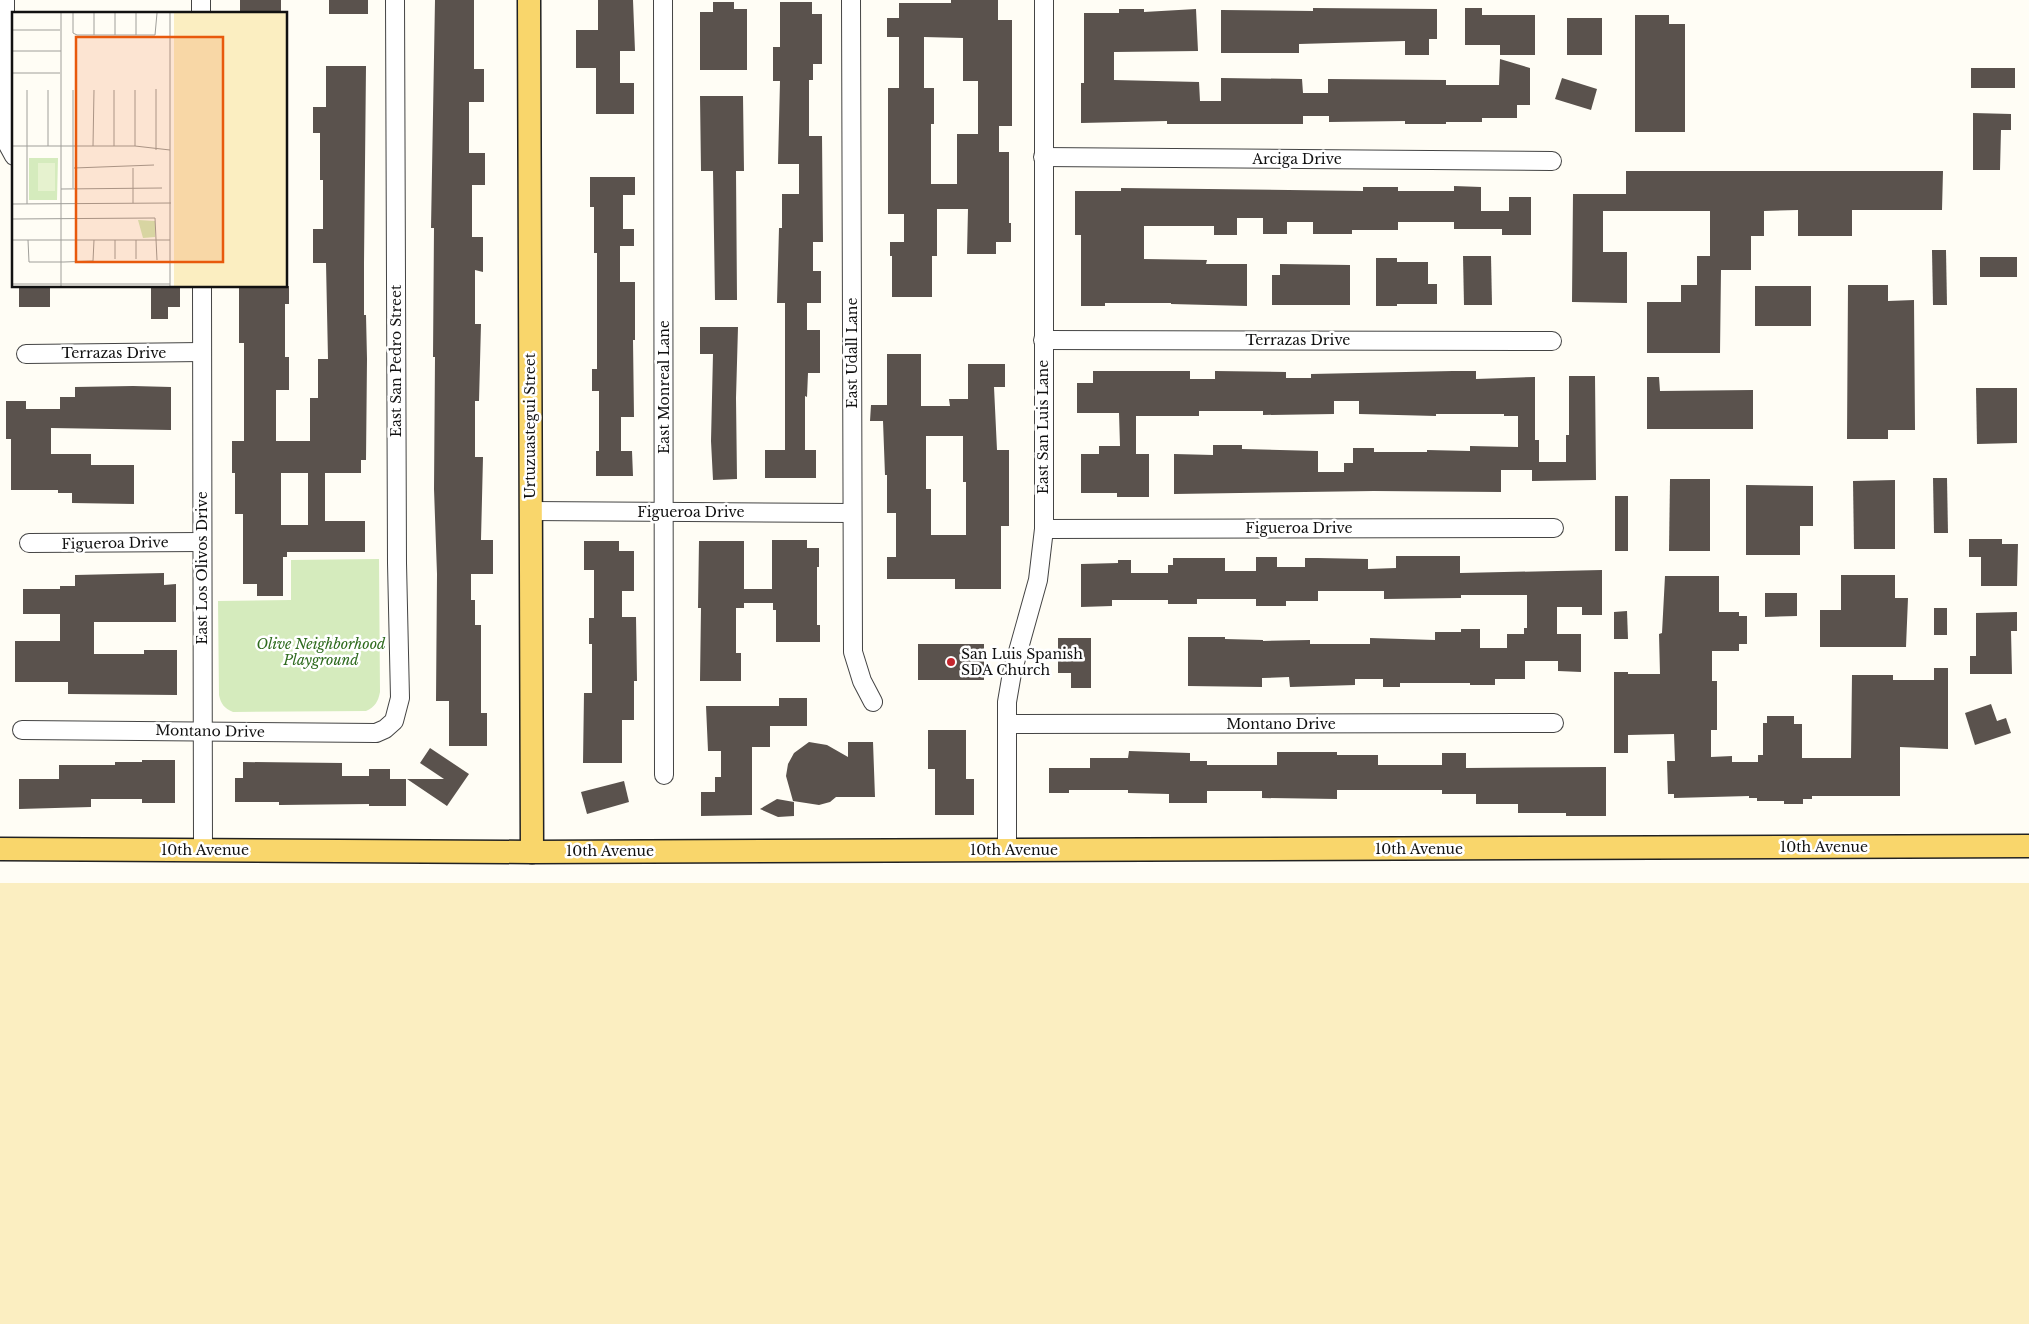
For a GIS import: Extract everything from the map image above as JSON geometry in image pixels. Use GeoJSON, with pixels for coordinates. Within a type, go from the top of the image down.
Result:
{"type":"FeatureCollection","features":[{"type":"Feature","properties":{"kind":"main road","name":"Urtuzuastegui Street"},"geometry":{"type":"LineString","coordinates":[[529,0],[532,852]]}},
{"type":"Feature","properties":{"kind":"main road","name":"10th Avenue"},"geometry":{"type":"LineString","coordinates":[[0,849],[532,852],[2029,846]]}},
{"type":"Feature","properties":{"kind":"street"},"geometry":{"type":"LineString","coordinates":[[5,0],[5,131],[12,152]]}},
{"type":"Feature","properties":{"kind":"street","name":"East San Pedro Street"},"geometry":{"type":"LineString","coordinates":[[394,721],[400,698],[397,563],[395,0]]}},
{"type":"Feature","properties":{"kind":"street","name":"East Monreal Lane"},"geometry":{"type":"LineString","coordinates":[[663,0],[664,775]]}},
{"type":"Feature","properties":{"kind":"street","name":"East Udall Lane"},"geometry":{"type":"LineString","coordinates":[[851,0],[853,652],[862,681],[873,702]]}},
{"type":"Feature","properties":{"kind":"street","name":"East San Luis Lane"},"geometry":{"type":"LineString","coordinates":[[1007,849],[1008,702],[1012,673],[1038,580],[1044,528],[1044,0]]}},
{"type":"Feature","properties":{"kind":"street","name":"Arciga Drive"},"geometry":{"type":"LineString","coordinates":[[1043,157],[1552,161]]}},
{"type":"Feature","properties":{"kind":"street","name":"East Los Olivos Drive"},"geometry":{"type":"LineString","coordinates":[[202,288],[202,850]]}},
{"type":"Feature","properties":{"kind":"street","name":"Terrazas Drive"},"geometry":{"type":"LineString","coordinates":[[1043,340],[1552,341]]}},
{"type":"Feature","properties":{"kind":"street","name":"Terrazas Drive"},"geometry":{"type":"LineString","coordinates":[[26,354],[202,352]]}},
{"type":"Feature","properties":{"kind":"street","name":"Figueroa Drive"},"geometry":{"type":"LineString","coordinates":[[530,511],[852,513]]}},
{"type":"Feature","properties":{"kind":"street","name":"Figueroa Drive"},"geometry":{"type":"LineString","coordinates":[[1044,528],[1554,528]]}},
{"type":"Feature","properties":{"kind":"street","name":"Figueroa Drive"},"geometry":{"type":"LineString","coordinates":[[29,543],[202,542]]}},
{"type":"Feature","properties":{"kind":"street","name":"Montano Drive"},"geometry":{"type":"LineString","coordinates":[[22,730],[376,733],[385,729],[394,721]]}},
{"type":"Feature","properties":{"kind":"street","name":"Montano Drive"},"geometry":{"type":"LineString","coordinates":[[1007,724],[1554,724]]}},
{"type":"Feature","properties":{"kind":"green space","name":"Olive Neighborhood Playground"},"geometry":{"type":"Polygon","coordinates":[[[379,559],[380,692],[372,708],[366,711],[233,712],[225,707],[219,695],[218,601],[291,600],[291,560],[379,559]]]}},
{"type":"Feature","properties":{"kind":"sand"},"geometry":{"type":"Polygon","coordinates":[[[0,883],[2029,883],[2029,1324],[0,1324],[0,883]]]}},
{"type":"Feature","properties":{"kind":"building"},"geometry":{"type":"Polygon","coordinates":[[[240,0],[281,0],[281,12],[240,12],[240,0]]]}},
{"type":"Feature","properties":{"kind":"building"},"geometry":{"type":"Polygon","coordinates":[[[329,0],[368,0],[368,14],[329,14],[329,0]]]}},
{"type":"Feature","properties":{"kind":"building"},"geometry":{"type":"Polygon","coordinates":[[[435,0],[474,0],[474,69],[484,69],[484,102],[469,102],[469,153],[485,153],[485,185],[472,185],[472,237],[483,237],[483,272],[475,270],[475,324],[481,324],[479,401],[475,401],[475,457],[483,457],[481,540],[493,540],[493,574],[471,574],[471,600],[475,600],[475,625],[481,625],[481,713],[487,713],[487,746],[449,746],[449,701],[436,701],[437,574],[434,489],[435,357],[433,357],[434,228],[431,228],[435,0]]]}},
{"type":"Feature","properties":{"kind":"building"},"geometry":{"type":"Polygon","coordinates":[[[598,0],[633,0],[635,51],[620,51],[620,83],[634,83],[634,114],[596,114],[596,68],[576,68],[576,30],[598,30],[598,0]]]}},
{"type":"Feature","properties":{"kind":"building"},"geometry":{"type":"Polygon","coordinates":[[[951,0],[998,0],[998,20],[1012,20],[1012,126],[999,126],[999,152],[1009,152],[1009,223],[1011,223],[1011,242],[996,242],[996,254],[967,254],[968,209],[937,209],[937,256],[932,256],[932,297],[892,297],[890,242],[904,242],[904,214],[888,214],[888,88],[899,88],[899,37],[887,37],[887,18],[899,18],[899,3],[951,3],[951,0]],[[924,37],[924,88],[934,88],[934,124],[931,124],[931,184],[957,184],[957,134],[978,134],[978,81],[963,81],[963,38],[924,37]]]}},
{"type":"Feature","properties":{"kind":"building"},"geometry":{"type":"Polygon","coordinates":[[[713,2],[734,2],[734,9],[747,9],[747,70],[700,70],[700,12],[713,12],[713,2]]]}},
{"type":"Feature","properties":{"kind":"building"},"geometry":{"type":"Polygon","coordinates":[[[780,2],[812,2],[812,14],[822,14],[822,64],[813,64],[813,80],[809,80],[809,136],[822,136],[823,242],[813,242],[813,271],[821,271],[821,303],[807,303],[807,330],[820,330],[820,373],[808,373],[807,397],[805,396],[805,450],[816,450],[816,478],[765,478],[765,450],[785,450],[785,303],[777,303],[779,228],[782,228],[782,194],[799,194],[799,164],[778,164],[780,81],[773,81],[773,47],[780,47],[780,2]]]}},
{"type":"Feature","properties":{"kind":"building"},"geometry":{"type":"Polygon","coordinates":[[[1313,8],[1437,9],[1437,39],[1429,39],[1429,55],[1405,55],[1405,41],[1299,44],[1299,53],[1221,53],[1221,10],[1313,11],[1313,8]]]}},
{"type":"Feature","properties":{"kind":"building"},"geometry":{"type":"Polygon","coordinates":[[[1465,8],[1482,8],[1482,15],[1535,15],[1535,55],[1500,55],[1500,45],[1465,45],[1465,8]]]}},
{"type":"Feature","properties":{"kind":"building"},"geometry":{"type":"Polygon","coordinates":[[[1119,9],[1144,9],[1144,12],[1196,9],[1198,51],[1114,52],[1114,80],[1199,82],[1200,101],[1221,101],[1221,78],[1302,79],[1303,93],[1328,93],[1328,79],[1446,80],[1446,85],[1499,85],[1500,59],[1530,68],[1530,105],[1517,105],[1517,118],[1482,118],[1482,122],[1446,122],[1446,124],[1405,124],[1405,121],[1329,122],[1329,116],[1303,116],[1303,124],[1167,124],[1167,121],[1081,123],[1081,83],[1084,83],[1084,13],[1119,13],[1119,9]]]}},
{"type":"Feature","properties":{"kind":"building"},"geometry":{"type":"Polygon","coordinates":[[[1635,15],[1669,15],[1669,24],[1685,24],[1685,132],[1635,132],[1635,15]]]}},
{"type":"Feature","properties":{"kind":"building"},"geometry":{"type":"Polygon","coordinates":[[[1567,18],[1602,18],[1602,55],[1567,55],[1567,18]]]}},
{"type":"Feature","properties":{"kind":"building"},"geometry":{"type":"Polygon","coordinates":[[[326,66],[366,66],[364,315],[366,315],[367,359],[366,460],[361,460],[361,473],[325,473],[325,521],[365,521],[365,552],[287,552],[287,557],[283,557],[283,596],[257,596],[257,584],[243,584],[243,514],[235,514],[235,473],[232,473],[232,441],[244,441],[244,343],[239,343],[239,288],[288,288],[289,286],[289,304],[285,304],[285,357],[289,357],[289,390],[276,390],[276,441],[310,441],[310,398],[318,398],[318,359],[328,359],[326,263],[313,263],[313,229],[323,229],[323,180],[320,180],[320,133],[313,133],[313,107],[326,107],[326,66]],[[281,473],[281,525],[308,525],[308,473],[281,473]]]}},
{"type":"Feature","properties":{"kind":"building"},"geometry":{"type":"Polygon","coordinates":[[[1971,68],[2015,68],[2015,88],[1971,88],[1971,68]]]}},
{"type":"Feature","properties":{"kind":"building"},"geometry":{"type":"Polygon","coordinates":[[[1562,78],[1597,89],[1591,110],[1555,99],[1562,78]]]}},
{"type":"Feature","properties":{"kind":"building"},"geometry":{"type":"Polygon","coordinates":[[[700,96],[743,96],[744,171],[736,171],[737,300],[715,300],[713,171],[701,171],[700,96]]]}},
{"type":"Feature","properties":{"kind":"building"},"geometry":{"type":"Polygon","coordinates":[[[1973,113],[2011,114],[2011,130],[2001,130],[2000,170],[1973,170],[1973,113]]]}},
{"type":"Feature","properties":{"kind":"building"},"geometry":{"type":"Polygon","coordinates":[[[1626,171],[1943,171],[1942,210],[1852,210],[1852,236],[1798,236],[1798,210],[1764,211],[1764,236],[1751,236],[1751,270],[1721,270],[1720,353],[1647,353],[1647,302],[1681,302],[1681,285],[1697,285],[1697,256],[1710,256],[1710,211],[1603,211],[1603,252],[1627,252],[1627,303],[1572,302],[1573,194],[1626,194],[1626,171]]]}},
{"type":"Feature","properties":{"kind":"building"},"geometry":{"type":"Polygon","coordinates":[[[590,177],[635,177],[635,195],[623,195],[623,229],[634,229],[634,246],[620,246],[620,282],[635,282],[635,340],[633,340],[634,417],[621,417],[621,451],[632,451],[633,476],[596,476],[596,451],[599,451],[599,391],[592,391],[592,369],[597,369],[597,253],[594,253],[594,207],[590,207],[590,177]]]}},
{"type":"Feature","properties":{"kind":"building"},"geometry":{"type":"Polygon","coordinates":[[[1454,186],[1481,187],[1481,211],[1509,211],[1509,197],[1531,197],[1531,235],[1502,235],[1502,229],[1454,229],[1454,222],[1398,222],[1398,230],[1352,230],[1352,234],[1313,234],[1313,222],[1287,222],[1287,234],[1263,234],[1263,218],[1237,218],[1237,235],[1214,235],[1214,226],[1144,226],[1144,259],[1207,260],[1206,264],[1247,264],[1247,306],[1105,303],[1105,306],[1081,306],[1081,235],[1075,235],[1075,191],[1121,191],[1121,188],[1363,191],[1363,187],[1398,187],[1398,191],[1454,191],[1454,186]]]}},
{"type":"Feature","properties":{"kind":"building"},"geometry":{"type":"Polygon","coordinates":[[[1932,250],[1946,250],[1947,305],[1933,305],[1932,250]]]}},
{"type":"Feature","properties":{"kind":"building"},"geometry":{"type":"Polygon","coordinates":[[[1463,256],[1491,256],[1492,305],[1464,305],[1463,256]]]}},
{"type":"Feature","properties":{"kind":"building"},"geometry":{"type":"Polygon","coordinates":[[[1980,257],[2017,257],[2017,277],[1980,277],[1980,257]]]}},
{"type":"Feature","properties":{"kind":"building"},"geometry":{"type":"Polygon","coordinates":[[[1376,258],[1397,258],[1397,262],[1428,262],[1428,284],[1437,284],[1437,304],[1376,306],[1376,258]]]}},
{"type":"Feature","properties":{"kind":"building"},"geometry":{"type":"Polygon","coordinates":[[[1280,264],[1350,265],[1350,305],[1272,305],[1272,275],[1280,275],[1280,264]]]}},
{"type":"Feature","properties":{"kind":"building"},"geometry":{"type":"Polygon","coordinates":[[[1848,285],[1888,285],[1888,301],[1914,300],[1915,430],[1888,430],[1888,439],[1847,439],[1848,285]]]}},
{"type":"Feature","properties":{"kind":"building"},"geometry":{"type":"Polygon","coordinates":[[[1755,286],[1811,286],[1811,326],[1755,326],[1755,286]]]}},
{"type":"Feature","properties":{"kind":"building"},"geometry":{"type":"Polygon","coordinates":[[[19,288],[50,288],[50,307],[19,307],[19,288]]]}},
{"type":"Feature","properties":{"kind":"building"},"geometry":{"type":"Polygon","coordinates":[[[151,288],[180,288],[180,307],[168,307],[168,319],[151,319],[151,288]]]}},
{"type":"Feature","properties":{"kind":"building"},"geometry":{"type":"Polygon","coordinates":[[[700,327],[738,327],[736,398],[737,479],[713,480],[711,441],[713,354],[700,354],[700,327]]]}},
{"type":"Feature","properties":{"kind":"building"},"geometry":{"type":"Polygon","coordinates":[[[887,354],[921,354],[921,406],[950,406],[949,399],[968,399],[968,364],[1005,364],[1005,387],[994,387],[997,450],[1009,450],[1009,526],[1001,526],[1001,589],[955,589],[955,579],[887,579],[887,557],[896,557],[896,513],[887,513],[887,475],[885,475],[883,421],[870,421],[871,405],[887,405],[887,354]],[[926,436],[926,489],[931,489],[931,535],[966,535],[966,482],[963,482],[963,436],[926,436]]]}},
{"type":"Feature","properties":{"kind":"building"},"geometry":{"type":"Polygon","coordinates":[[[1093,371],[1190,371],[1190,379],[1215,379],[1215,371],[1286,372],[1286,378],[1311,378],[1311,374],[1453,371],[1476,371],[1476,379],[1535,377],[1535,440],[1539,440],[1539,462],[1566,462],[1566,435],[1569,435],[1569,376],[1595,376],[1596,480],[1532,481],[1532,470],[1501,470],[1501,492],[1374,491],[1174,494],[1174,454],[1213,455],[1213,445],[1242,445],[1242,449],[1318,451],[1318,472],[1344,472],[1344,463],[1353,463],[1353,448],[1374,448],[1374,452],[1427,452],[1427,450],[1470,451],[1470,446],[1518,447],[1518,416],[1504,416],[1504,414],[1436,414],[1436,416],[1359,414],[1359,401],[1334,401],[1334,414],[1263,415],[1263,411],[1199,411],[1199,416],[1136,416],[1136,454],[1149,454],[1149,497],[1117,497],[1117,493],[1081,493],[1081,454],[1099,454],[1099,446],[1120,446],[1119,413],[1077,413],[1077,383],[1093,383],[1093,371]]]}},
{"type":"Feature","properties":{"kind":"building"},"geometry":{"type":"Polygon","coordinates":[[[1647,377],[1659,377],[1660,391],[1753,390],[1753,429],[1647,429],[1647,377]]]}},
{"type":"Feature","properties":{"kind":"building"},"geometry":{"type":"Polygon","coordinates":[[[75,387],[171,387],[171,430],[51,428],[51,454],[91,454],[91,465],[134,465],[134,504],[72,503],[72,493],[58,493],[58,490],[11,490],[11,439],[6,439],[6,401],[26,401],[26,409],[60,409],[60,397],[75,397],[75,387]]]}},
{"type":"Feature","properties":{"kind":"building"},"geometry":{"type":"Polygon","coordinates":[[[1976,388],[2017,388],[2017,443],[1977,444],[1976,388]]]}},
{"type":"Feature","properties":{"kind":"building"},"geometry":{"type":"Polygon","coordinates":[[[1933,478],[1947,478],[1948,533],[1934,533],[1933,478]]]}},
{"type":"Feature","properties":{"kind":"building"},"geometry":{"type":"Polygon","coordinates":[[[1670,479],[1710,479],[1710,551],[1669,551],[1670,479]]]}},
{"type":"Feature","properties":{"kind":"building"},"geometry":{"type":"Polygon","coordinates":[[[1895,480],[1895,549],[1854,549],[1853,481],[1895,480]]]}},
{"type":"Feature","properties":{"kind":"building"},"geometry":{"type":"Polygon","coordinates":[[[1746,485],[1813,486],[1813,526],[1800,526],[1800,555],[1746,555],[1746,485]]]}},
{"type":"Feature","properties":{"kind":"building"},"geometry":{"type":"Polygon","coordinates":[[[1615,496],[1628,496],[1628,551],[1615,551],[1615,496]]]}},
{"type":"Feature","properties":{"kind":"building"},"geometry":{"type":"Polygon","coordinates":[[[1969,539],[2002,539],[2002,544],[2018,544],[2017,586],[1981,586],[1981,557],[1969,557],[1969,539]]]}},
{"type":"Feature","properties":{"kind":"building"},"geometry":{"type":"Polygon","coordinates":[[[772,540],[807,540],[807,548],[819,548],[819,567],[817,567],[817,625],[820,625],[820,642],[776,642],[776,610],[773,610],[773,603],[744,603],[744,608],[736,608],[736,653],[741,653],[741,681],[700,681],[701,608],[698,608],[699,541],[744,541],[744,589],[772,589],[772,540]]]}},
{"type":"Feature","properties":{"kind":"building"},"geometry":{"type":"Polygon","coordinates":[[[584,541],[619,541],[619,551],[634,551],[634,591],[622,591],[622,617],[636,617],[637,681],[634,681],[634,720],[622,720],[622,763],[583,763],[584,693],[592,693],[592,644],[589,644],[589,618],[594,618],[594,570],[584,570],[584,541]]]}},
{"type":"Feature","properties":{"kind":"building"},"geometry":{"type":"Polygon","coordinates":[[[1396,556],[1460,556],[1460,573],[1602,570],[1602,615],[1582,615],[1582,607],[1557,607],[1557,634],[1581,634],[1581,672],[1558,671],[1558,661],[1525,661],[1525,679],[1495,679],[1495,685],[1400,683],[1400,687],[1383,687],[1383,679],[1355,679],[1355,685],[1290,687],[1289,677],[1262,678],[1262,687],[1188,686],[1188,637],[1225,637],[1225,639],[1263,641],[1310,640],[1310,644],[1370,644],[1370,638],[1435,640],[1435,632],[1461,632],[1461,629],[1480,629],[1480,648],[1507,648],[1507,634],[1524,634],[1524,628],[1527,628],[1527,595],[1461,595],[1461,598],[1384,599],[1384,591],[1318,591],[1318,601],[1286,601],[1286,606],[1256,606],[1256,599],[1197,599],[1197,604],[1168,604],[1168,600],[1112,600],[1112,606],[1081,607],[1081,564],[1118,563],[1118,560],[1131,560],[1131,573],[1168,573],[1168,565],[1173,565],[1173,558],[1225,558],[1225,571],[1256,571],[1256,557],[1277,557],[1277,567],[1305,567],[1305,558],[1368,559],[1368,569],[1396,568],[1396,556]]]}},
{"type":"Feature","properties":{"kind":"building"},"geometry":{"type":"Polygon","coordinates":[[[164,573],[164,585],[176,584],[176,622],[94,622],[94,654],[144,654],[144,650],[177,650],[177,695],[68,694],[68,682],[15,682],[15,641],[60,641],[60,614],[23,614],[23,589],[60,589],[60,586],[75,586],[75,575],[164,573]]]}},
{"type":"Feature","properties":{"kind":"building"},"geometry":{"type":"Polygon","coordinates":[[[1841,575],[1895,575],[1895,598],[1908,598],[1906,647],[1820,647],[1820,610],[1841,610],[1841,575]]]}},
{"type":"Feature","properties":{"kind":"building"},"geometry":{"type":"Polygon","coordinates":[[[1665,576],[1719,576],[1719,612],[1739,612],[1739,616],[1747,616],[1747,644],[1739,644],[1739,651],[1712,651],[1712,681],[1717,681],[1717,730],[1711,730],[1711,757],[1732,756],[1732,762],[1758,762],[1758,755],[1763,755],[1763,723],[1767,723],[1767,716],[1794,716],[1794,724],[1802,724],[1802,758],[1851,758],[1852,675],[1893,675],[1893,680],[1934,680],[1934,668],[1948,668],[1948,749],[1900,747],[1900,796],[1812,796],[1812,799],[1803,799],[1803,804],[1784,804],[1784,801],[1757,801],[1757,798],[1749,798],[1749,796],[1674,798],[1674,794],[1668,794],[1667,761],[1675,761],[1674,734],[1628,735],[1628,753],[1614,753],[1614,672],[1660,674],[1659,634],[1662,633],[1665,576]]]}},
{"type":"Feature","properties":{"kind":"building"},"geometry":{"type":"Polygon","coordinates":[[[1765,593],[1797,593],[1797,616],[1765,617],[1765,593]]]}},
{"type":"Feature","properties":{"kind":"building"},"geometry":{"type":"Polygon","coordinates":[[[1934,608],[1947,608],[1947,635],[1934,635],[1934,608]]]}},
{"type":"Feature","properties":{"kind":"building"},"geometry":{"type":"Polygon","coordinates":[[[1627,611],[1628,639],[1614,639],[1614,612],[1627,611]]]}},
{"type":"Feature","properties":{"kind":"building"},"geometry":{"type":"Polygon","coordinates":[[[2017,612],[2017,631],[2011,631],[2012,674],[1970,674],[1970,656],[1976,656],[1976,613],[2017,612]]]}},
{"type":"Feature","properties":{"kind":"building"},"geometry":{"type":"Polygon","coordinates":[[[1058,638],[1091,638],[1091,688],[1071,688],[1071,673],[1058,673],[1058,638]]]}},
{"type":"Feature","properties":{"kind":"building","name":"San Luis Spanish SDA Church"},"geometry":{"type":"Polygon","coordinates":[[[918,644],[984,644],[984,680],[918,680],[918,644]]]}},
{"type":"Feature","properties":{"kind":"building"},"geometry":{"type":"Polygon","coordinates":[[[779,698],[807,698],[807,726],[770,726],[770,747],[752,747],[752,815],[701,816],[701,792],[715,792],[715,777],[721,777],[721,751],[708,751],[706,706],[779,706],[779,698]]]}},
{"type":"Feature","properties":{"kind":"building"},"geometry":{"type":"Polygon","coordinates":[[[1991,704],[1997,721],[2006,718],[2011,733],[1975,745],[1965,713],[1991,704]]]}},
{"type":"Feature","properties":{"kind":"building"},"geometry":{"type":"Polygon","coordinates":[[[928,730],[966,730],[966,779],[974,779],[974,815],[935,815],[935,769],[928,769],[928,730]]]}},
{"type":"Feature","properties":{"kind":"building"},"geometry":{"type":"Polygon","coordinates":[[[809,742],[827,745],[848,757],[848,742],[873,742],[875,797],[836,797],[830,802],[819,805],[793,801],[786,776],[788,764],[794,753],[809,742]]]}},
{"type":"Feature","properties":{"kind":"building"},"geometry":{"type":"Polygon","coordinates":[[[430,748],[469,774],[447,806],[407,779],[444,779],[420,763],[430,748]]]}},
{"type":"Feature","properties":{"kind":"building"},"geometry":{"type":"Polygon","coordinates":[[[1129,751],[1190,753],[1190,761],[1207,761],[1207,765],[1277,765],[1277,752],[1337,752],[1337,755],[1378,755],[1378,765],[1442,765],[1442,753],[1466,753],[1466,768],[1606,767],[1606,816],[1566,816],[1566,813],[1518,813],[1518,804],[1476,804],[1476,794],[1442,794],[1442,790],[1337,790],[1337,799],[1262,798],[1262,791],[1207,791],[1207,803],[1169,803],[1169,794],[1128,793],[1128,790],[1069,790],[1069,793],[1049,793],[1049,768],[1090,768],[1090,758],[1128,758],[1129,751]]]}},
{"type":"Feature","properties":{"kind":"building"},"geometry":{"type":"Polygon","coordinates":[[[142,760],[175,760],[175,803],[142,803],[142,799],[91,799],[91,807],[19,809],[19,779],[59,779],[59,765],[115,765],[115,762],[142,762],[142,760]]]}},
{"type":"Feature","properties":{"kind":"building"},"geometry":{"type":"Polygon","coordinates":[[[243,762],[342,763],[342,776],[369,776],[369,769],[390,769],[390,779],[406,779],[406,806],[369,806],[369,804],[279,805],[279,802],[235,802],[235,778],[243,778],[243,762]]]}},
{"type":"Feature","properties":{"kind":"building"},"geometry":{"type":"Polygon","coordinates":[[[624,781],[629,802],[587,814],[581,792],[624,781]]]}},
{"type":"Feature","properties":{"kind":"building"},"geometry":{"type":"Polygon","coordinates":[[[777,799],[794,802],[794,816],[778,817],[760,809],[777,799]]]}},
{"type":"Feature","properties":{"kind":"place","name":"San Luis Spanish SDA Church"},"geometry":{"type":"Point","coordinates":[951,662]}}]}
